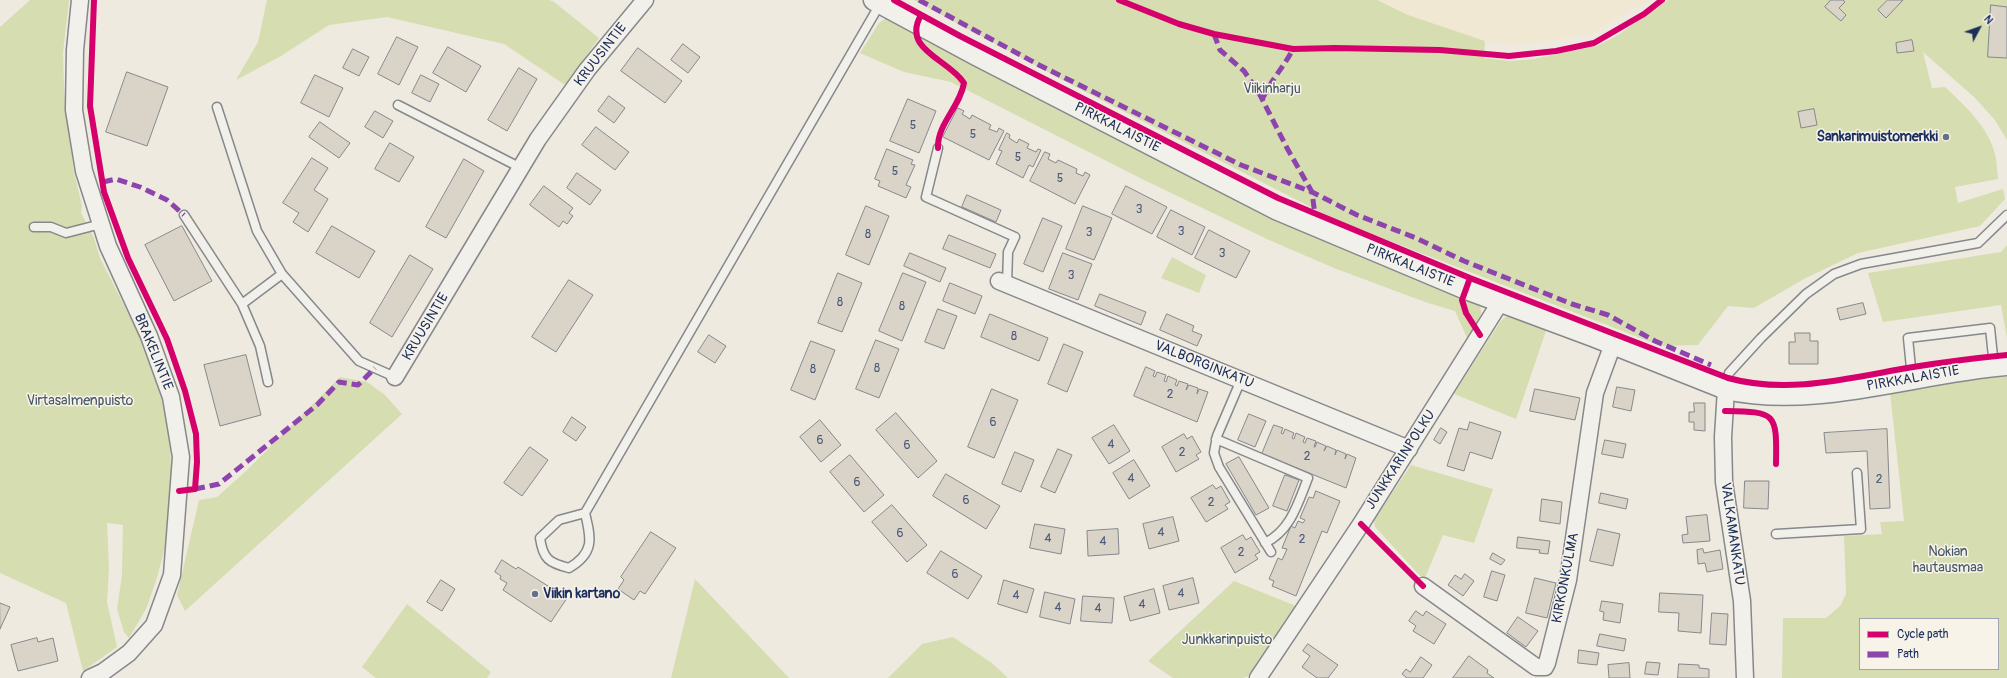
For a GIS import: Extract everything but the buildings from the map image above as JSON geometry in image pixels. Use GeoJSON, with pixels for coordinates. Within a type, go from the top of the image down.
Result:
{"type":"FeatureCollection","features":[{"type":"Feature","properties":{"kind":"street","name":"BRAKELINTIE"},"geometry":{"type":"LineString","coordinates":[[80,0],[75,50],[74,110],[84,172],[108,246],[149,336],[171,397],[181,457],[172,574],[154,625],[129,653],[103,672],[90,678]]}},
{"type":"Feature","properties":{"kind":"street","name":"KRUUSINTIE"},"geometry":{"type":"LineString","coordinates":[[396,377],[538,139],[587,70],[645,0]]}},
{"type":"Feature","properties":{"kind":"street","name":"PIRKKALAISTIE"},"geometry":{"type":"LineString","coordinates":[[877,2],[976,55],[1278,210],[1345,239],[1726,389],[1744,393],[1781,395],[1856,389],[1953,371],[2001,366]]}},
{"type":"Feature","properties":{"kind":"street","name":"VALBORGINKATU"},"geometry":{"type":"LineString","coordinates":[[1003,283],[1409,448]]}},
{"type":"Feature","properties":{"kind":"street","name":"JUNKKARINPOLKU"},"geometry":{"type":"LineString","coordinates":[[1258,678],[1409,448],[1501,301]]}},
{"type":"Feature","properties":{"kind":"street","name":"KIRKONKULMA"},"geometry":{"type":"LineString","coordinates":[[1423,586],[1536,667],[1540,668],[1547,663],[1568,580],[1595,393],[1613,344]]}},
{"type":"Feature","properties":{"kind":"street","name":"VALKAMANKATU"},"geometry":{"type":"LineString","coordinates":[[1726,389],[1723,437],[1724,482],[1742,601],[1744,678]]}},
{"type":"Feature","properties":{"kind":"lane"},"geometry":{"type":"LineString","coordinates":[[585,513],[560,520],[540,538],[542,549],[547,559],[556,565],[569,568],[578,562],[588,551],[590,541],[585,513],[877,2]]}},
{"type":"Feature","properties":{"kind":"lane"},"geometry":{"type":"LineString","coordinates":[[398,105],[521,168]]}},
{"type":"Feature","properties":{"kind":"lane","name":"KRUUSINTIE"},"geometry":{"type":"LineString","coordinates":[[217,107],[257,231],[282,274],[359,361],[396,377]]}},
{"type":"Feature","properties":{"kind":"lane"},"geometry":{"type":"LineString","coordinates":[[938,148],[926,198],[1015,237],[1008,252],[1003,283]]}},
{"type":"Feature","properties":{"kind":"lane"},"geometry":{"type":"LineString","coordinates":[[184,215],[242,304],[260,346],[268,382]]}},
{"type":"Feature","properties":{"kind":"lane"},"geometry":{"type":"LineString","coordinates":[[1726,389],[1729,373],[1761,338],[1806,294],[1834,274],[1861,264],[1978,243],[2007,215]]}},
{"type":"Feature","properties":{"kind":"lane"},"geometry":{"type":"LineString","coordinates":[[34,227],[51,227],[66,233],[101,224]]}},
{"type":"Feature","properties":{"kind":"lane"},"geometry":{"type":"LineString","coordinates":[[242,304],[282,274]]}},
{"type":"Feature","properties":{"kind":"lane"},"geometry":{"type":"LineString","coordinates":[[1912,378],[1908,338],[1990,328],[2001,366]]}},
{"type":"Feature","properties":{"kind":"lane"},"geometry":{"type":"LineString","coordinates":[[1241,380],[1216,439],[1214,453],[1219,467],[1271,552]]}},
{"type":"Feature","properties":{"kind":"lane"},"geometry":{"type":"LineString","coordinates":[[1216,439],[1308,478],[1290,522],[1277,537],[1265,543]]}},
{"type":"Feature","properties":{"kind":"lane"},"geometry":{"type":"LineString","coordinates":[[1776,534],[1861,529],[1856,473]]}},
{"type":"Feature","properties":{"kind":"shaded area"},"geometry":{"type":"Polygon","coordinates":[[[1377,0],[1649,0],[1592,34],[1511,46],[1485,41],[1408,15],[1377,0]]]}},
{"type":"Feature","properties":{"kind":"green space","name":"Virtasalmenpuisto"},"geometry":{"type":"Polygon","coordinates":[[[30,0],[69,0],[63,53],[64,86],[66,114],[74,172],[82,206],[81,213],[94,238],[100,258],[137,331],[156,373],[170,438],[172,505],[165,548],[156,581],[146,609],[129,638],[124,632],[117,609],[122,575],[123,525],[107,523],[109,568],[107,602],[117,647],[83,671],[66,603],[0,573],[0,27],[30,0]]]}},
{"type":"Feature","properties":{"kind":"green space"},"geometry":{"type":"Polygon","coordinates":[[[267,0],[549,0],[554,2],[599,38],[565,85],[504,44],[387,17],[329,25],[281,56],[236,80],[258,42],[267,0]]]}},
{"type":"Feature","properties":{"kind":"green space","name":"Viikinharju"},"geometry":{"type":"Polygon","coordinates":[[[914,0],[1377,0],[1408,15],[1485,41],[1484,58],[1510,61],[1533,59],[1597,46],[1618,35],[1668,0],[2007,0],[2007,140],[1995,120],[1974,97],[1923,52],[1932,88],[1945,87],[1968,109],[1987,134],[1995,154],[1998,179],[1955,187],[1958,203],[2003,189],[2005,199],[1980,226],[1858,253],[1804,279],[1754,308],[1728,306],[1698,345],[1661,346],[1338,221],[1070,84],[914,0]]]}},
{"type":"Feature","properties":{"kind":"green space"},"geometry":{"type":"Polygon","coordinates":[[[885,19],[890,19],[1477,300],[1480,305],[1481,316],[1477,325],[1468,340],[1455,311],[1425,302],[1334,268],[1269,240],[1142,179],[951,82],[904,72],[860,53],[879,23],[885,19]]]}},
{"type":"Feature","properties":{"kind":"green space"},"geometry":{"type":"Polygon","coordinates":[[[2007,245],[2007,338],[2001,305],[1883,322],[1868,273],[2001,252],[2007,245]]]}},
{"type":"Feature","properties":{"kind":"green space"},"geometry":{"type":"Polygon","coordinates":[[[1172,257],[1206,275],[1199,293],[1161,278],[1172,257]]]}},
{"type":"Feature","properties":{"kind":"green space"},"geometry":{"type":"Polygon","coordinates":[[[1510,315],[1547,328],[1516,419],[1454,394],[1500,322],[1510,315]]]}},
{"type":"Feature","properties":{"kind":"green space"},"geometry":{"type":"Polygon","coordinates":[[[340,377],[367,382],[385,395],[402,414],[185,611],[177,595],[199,500],[217,497],[246,471],[340,377]]]}},
{"type":"Feature","properties":{"kind":"green space","name":"Nokian hautausmaa"},"geometry":{"type":"Polygon","coordinates":[[[2007,377],[2007,678],[1782,678],[1783,618],[1826,618],[1840,606],[1846,594],[1844,536],[1882,534],[1880,522],[1904,521],[1890,392],[1947,380],[2007,377]]]}},
{"type":"Feature","properties":{"kind":"green space"},"geometry":{"type":"Polygon","coordinates":[[[1411,465],[1493,489],[1474,543],[1443,535],[1424,580],[1375,527],[1374,520],[1411,465]]]}},
{"type":"Feature","properties":{"kind":"green space"},"geometry":{"type":"Polygon","coordinates":[[[695,579],[789,678],[671,678],[695,579]]]}},
{"type":"Feature","properties":{"kind":"green space","name":"Junkkarinpuisto"},"geometry":{"type":"Polygon","coordinates":[[[1234,581],[1296,606],[1249,676],[1243,678],[1173,678],[1148,661],[1234,581]]]}},
{"type":"Feature","properties":{"kind":"green space"},"geometry":{"type":"Polygon","coordinates":[[[407,604],[491,672],[487,678],[376,678],[362,667],[407,604]]]}},
{"type":"Feature","properties":{"kind":"green space"},"geometry":{"type":"Polygon","coordinates":[[[953,637],[992,663],[1008,678],[888,678],[922,644],[953,637]]]}},
{"type":"Feature","properties":{"kind":"marked path"},"geometry":{"type":"LineString","coordinates":[[919,0],[1039,65],[1241,165],[1312,192],[1357,215],[1416,238],[1464,261],[1572,304],[1608,315],[1655,341],[1711,365]]}},
{"type":"Feature","properties":{"kind":"marked path"},"geometry":{"type":"LineString","coordinates":[[1214,34],[1220,50],[1244,71],[1259,93],[1287,148],[1312,192],[1315,215]]}},
{"type":"Feature","properties":{"kind":"marked path"},"geometry":{"type":"LineString","coordinates":[[1262,100],[1293,49]]}},
{"type":"Feature","properties":{"kind":"marked path"},"geometry":{"type":"LineString","coordinates":[[103,182],[116,179],[140,187],[167,200],[184,215]]}},
{"type":"Feature","properties":{"kind":"marked path"},"geometry":{"type":"LineString","coordinates":[[195,489],[219,484],[317,405],[339,382],[358,385],[375,368]]}},
{"type":"Feature","properties":{"kind":"cycle path"},"geometry":{"type":"LineString","coordinates":[[94,0],[90,106],[104,192],[128,258],[167,339],[185,391],[196,434],[197,462],[195,489],[179,491]]}},
{"type":"Feature","properties":{"kind":"cycle path"},"geometry":{"type":"LineString","coordinates":[[894,0],[960,36],[1278,198],[1470,278],[1728,378],[1751,383],[1798,385],[1821,383],[1936,363],[2007,355]]}},
{"type":"Feature","properties":{"kind":"cycle path"},"geometry":{"type":"LineString","coordinates":[[1119,0],[1179,24],[1214,34],[1293,49],[1335,48],[1440,50],[1509,56],[1556,51],[1594,43],[1644,14],[1662,0]]}},
{"type":"Feature","properties":{"kind":"cycle path"},"geometry":{"type":"LineString","coordinates":[[921,15],[916,27],[917,37],[922,46],[948,67],[964,83],[962,92],[941,131],[938,148]]}},
{"type":"Feature","properties":{"kind":"cycle path"},"geometry":{"type":"LineString","coordinates":[[1470,278],[1462,300],[1466,313],[1480,335]]}},
{"type":"Feature","properties":{"kind":"cycle path"},"geometry":{"type":"LineString","coordinates":[[1725,411],[1755,412],[1764,414],[1770,418],[1774,425],[1776,434],[1776,464]]}},
{"type":"Feature","properties":{"kind":"cycle path"},"geometry":{"type":"LineString","coordinates":[[1361,524],[1423,586]]}},
{"type":"Feature","properties":{"kind":"place","name":"Sankarimuistomerkki"},"geometry":{"type":"Point","coordinates":[1946,137]}},
{"type":"Feature","properties":{"kind":"place","name":"Viikin kartano"},"geometry":{"type":"Point","coordinates":[535,594]}}]}
